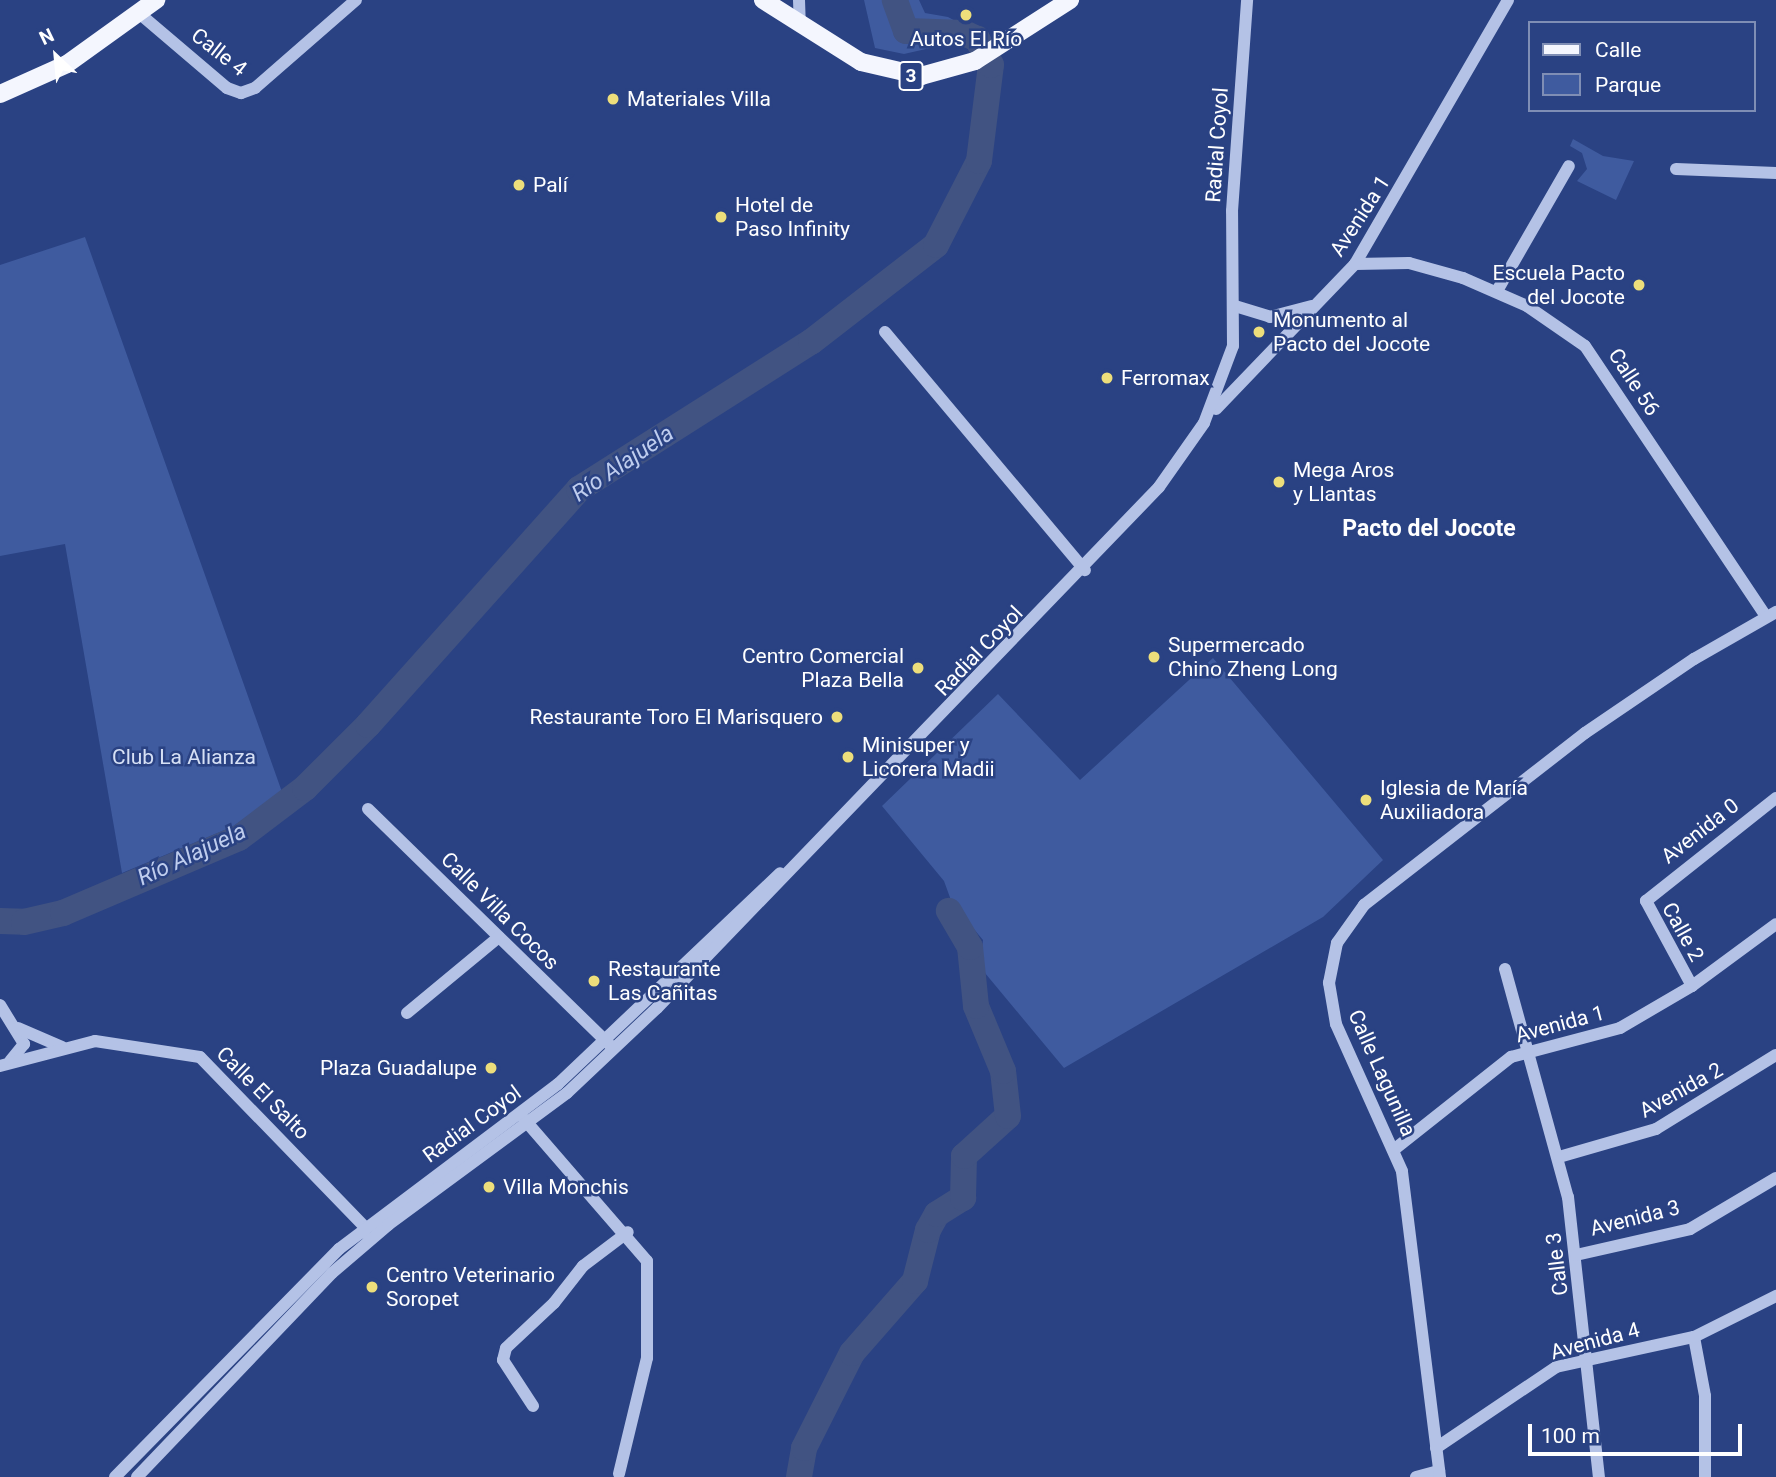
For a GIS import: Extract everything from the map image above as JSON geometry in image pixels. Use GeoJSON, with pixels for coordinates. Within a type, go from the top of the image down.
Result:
{"type":"FeatureCollection","features":[{"type":"Feature","properties":{"kind":"main road"},"geometry":{"type":"LineString","coordinates":[[0,94],[67,64],[156,0]]}},
{"type":"Feature","properties":{"kind":"main road","name":"3"},"geometry":{"type":"LineString","coordinates":[[764,0],[800,26],[861,62],[896,74],[945,73],[975,61],[1070,0]]}},
{"type":"Feature","properties":{"kind":"street","name":"Calle 4"},"geometry":{"type":"LineString","coordinates":[[140,14],[227,89],[241,93],[256,88],[356,0]]}},
{"type":"Feature","properties":{"kind":"street"},"geometry":{"type":"LineString","coordinates":[[799,0],[800,26]]}},
{"type":"Feature","properties":{"kind":"street","name":"Radial Coyol"},"geometry":{"type":"LineString","coordinates":[[137,1477],[228,1378],[332,1273],[416,1206],[529,1124],[607,1056],[1161,491],[1223,401],[1236,356],[1231,233],[1247,0]]}},
{"type":"Feature","properties":{"kind":"street","name":"Avenida 1"},"geometry":{"type":"LineString","coordinates":[[1204,422],[1355,264],[1508,0]]}},
{"type":"Feature","properties":{"kind":"street"},"geometry":{"type":"LineString","coordinates":[[1497,291],[1569,166]]}},
{"type":"Feature","properties":{"kind":"street"},"geometry":{"type":"LineString","coordinates":[[1676,169],[1776,173]]}},
{"type":"Feature","properties":{"kind":"street","name":"Calle 56"},"geometry":{"type":"LineString","coordinates":[[1355,264],[1409,263],[1497,291],[1551,320],[1598,359],[1770,613]]}},
{"type":"Feature","properties":{"kind":"street"},"geometry":{"type":"LineString","coordinates":[[1235,306],[1270,317],[1315,305]]}},
{"type":"Feature","properties":{"kind":"street"},"geometry":{"type":"LineString","coordinates":[[885,332],[1085,570]]}},
{"type":"Feature","properties":{"kind":"street","name":"Radial Coyol"},"geometry":{"type":"LineString","coordinates":[[1128,523],[1204,422],[1222,386],[1234,335]]}},
{"type":"Feature","properties":{"kind":"street","name":"Calle Lagunilla"},"geometry":{"type":"LineString","coordinates":[[1439,1474],[1416,1251],[1396,1148],[1345,1047],[1332,1006],[1331,962],[1349,922],[1585,733],[1770,613]]}},
{"type":"Feature","properties":{"kind":"street","name":"Avenida 0"},"geometry":{"type":"LineString","coordinates":[[1649,896],[1776,798]]}},
{"type":"Feature","properties":{"kind":"street","name":"Radial Coyol"},"geometry":{"type":"LineString","coordinates":[[116,1476],[209,1376],[365,1227],[520,1114],[603,1042],[855,804]]}},
{"type":"Feature","properties":{"kind":"street","name":"Calle Villa Cocos"},"geometry":{"type":"LineString","coordinates":[[369,809],[603,1042]]}},
{"type":"Feature","properties":{"kind":"street","name":"Calle 2"},"geometry":{"type":"LineString","coordinates":[[1649,896],[1646,908],[1692,986]]}},
{"type":"Feature","properties":{"kind":"street","name":"Avenida 1"},"geometry":{"type":"LineString","coordinates":[[1396,1148],[1511,1057],[1620,1028],[1692,986],[1776,924]]}},
{"type":"Feature","properties":{"kind":"street"},"geometry":{"type":"LineString","coordinates":[[407,1013],[499,937]]}},
{"type":"Feature","properties":{"kind":"street","name":"Calle 3"},"geometry":{"type":"LineString","coordinates":[[1505,970],[1526,1053],[1559,1157],[1576,1255],[1599,1477]]}},
{"type":"Feature","properties":{"kind":"street"},"geometry":{"type":"LineString","coordinates":[[0,1005],[18,1028],[63,1047]]}},
{"type":"Feature","properties":{"kind":"street","name":"Calle El Salto"},"geometry":{"type":"LineString","coordinates":[[0,1066],[22,1051],[18,1028]]}},
{"type":"Feature","properties":{"kind":"street","name":"Calle El Salto"},"geometry":{"type":"LineString","coordinates":[[0,1066],[63,1047],[96,1041],[200,1057],[365,1227]]}},
{"type":"Feature","properties":{"kind":"street"},"geometry":{"type":"LineString","coordinates":[[607,1056],[603,1042],[618,1045]]}},
{"type":"Feature","properties":{"kind":"street","name":"Avenida 2"},"geometry":{"type":"LineString","coordinates":[[1559,1157],[1656,1129],[1776,1055]]}},
{"type":"Feature","properties":{"kind":"street"},"geometry":{"type":"LineString","coordinates":[[520,1114],[628,1232],[647,1261],[651,1292],[647,1357],[621,1476]]}},
{"type":"Feature","properties":{"kind":"street"},"geometry":{"type":"LineString","coordinates":[[456,1177],[448,1171],[499,1131]]}},
{"type":"Feature","properties":{"kind":"street"},"geometry":{"type":"LineString","coordinates":[[416,1206],[440,1182],[432,1177]]}},
{"type":"Feature","properties":{"kind":"street","name":"Avenida 3"},"geometry":{"type":"LineString","coordinates":[[1576,1255],[1690,1230],[1776,1178]]}},
{"type":"Feature","properties":{"kind":"street"},"geometry":{"type":"LineString","coordinates":[[332,1273],[363,1237],[365,1227]]}},
{"type":"Feature","properties":{"kind":"street"},"geometry":{"type":"LineString","coordinates":[[533,1406],[503,1360],[506,1348],[554,1303],[583,1266],[628,1232]]}},
{"type":"Feature","properties":{"kind":"street","name":"Avenida 4"},"geometry":{"type":"LineString","coordinates":[[1436,1448],[1556,1367],[1694,1337],[1776,1296]]}},
{"type":"Feature","properties":{"kind":"street"},"geometry":{"type":"LineString","coordinates":[[1694,1337],[1705,1396],[1705,1477]]}},
{"type":"Feature","properties":{"kind":"street"},"geometry":{"type":"LineString","coordinates":[[214,1393],[209,1376],[228,1378]]}},
{"type":"Feature","properties":{"kind":"street"},"geometry":{"type":"LineString","coordinates":[[1416,1477],[1439,1474]]}},
{"type":"Feature","properties":{"kind":"green space"},"geometry":{"type":"Polygon","coordinates":[[[864,0],[919,0],[925,13],[948,17],[983,36],[904,54],[875,48],[864,0]]]}},
{"type":"Feature","properties":{"kind":"green space"},"geometry":{"type":"Polygon","coordinates":[[[1573,139],[1603,156],[1634,161],[1616,200],[1577,181],[1587,169],[1582,153],[1570,146],[1573,139]]]}},
{"type":"Feature","properties":{"kind":"green space","name":"Club La Alianza"},"geometry":{"type":"Polygon","coordinates":[[[85,237],[282,792],[232,827],[122,873],[65,544],[0,556],[0,265],[85,237]]]}},
{"type":"Feature","properties":{"kind":"green space"},"geometry":{"type":"Polygon","coordinates":[[[1213,658],[1383,860],[1323,917],[1064,1068],[980,967],[983,940],[952,903],[944,881],[882,806],[998,694],[1080,780],[1213,658]]]}},
{"type":"Feature","properties":{"kind":"waterway","name":"Río Alajuela"},"geometry":{"type":"LineString","coordinates":[[0,921],[24,922],[63,913],[239,838],[305,788],[368,725],[579,489],[811,342],[936,245],[979,161],[991,65],[977,39],[964,33],[906,31],[895,0]]}},
{"type":"Feature","properties":{"kind":"waterway"},"geometry":{"type":"LineString","coordinates":[[799,1477],[804,1448],[852,1353],[915,1281],[928,1230],[937,1214],[963,1198],[964,1156],[1008,1116],[1003,1071],[976,1006],[970,947],[949,911]]}},
{"type":"Feature","properties":{"kind":"place","name":"Autos El Río"},"geometry":{"type":"Point","coordinates":[966,15]}},
{"type":"Feature","properties":{"kind":"place","name":"Materiales Villa"},"geometry":{"type":"Point","coordinates":[613,99]}},
{"type":"Feature","properties":{"kind":"place","name":"Palí"},"geometry":{"type":"Point","coordinates":[519,185]}},
{"type":"Feature","properties":{"kind":"place","name":"Hotel de Paso Infinity"},"geometry":{"type":"Point","coordinates":[721,217]}},
{"type":"Feature","properties":{"kind":"place","name":"Escuela Pacto del Jocote"},"geometry":{"type":"Point","coordinates":[1639,285]}},
{"type":"Feature","properties":{"kind":"place","name":"Monumento al Pacto del Jocote"},"geometry":{"type":"Point","coordinates":[1259,332]}},
{"type":"Feature","properties":{"kind":"place","name":"Ferromax"},"geometry":{"type":"Point","coordinates":[1107,378]}},
{"type":"Feature","properties":{"kind":"place","name":"Mega Aros y Llantas"},"geometry":{"type":"Point","coordinates":[1279,482]}},
{"type":"Feature","properties":{"kind":"place","name":"Supermercado Chino Zheng Long"},"geometry":{"type":"Point","coordinates":[1154,657]}},
{"type":"Feature","properties":{"kind":"place","name":"Centro Comercial Plaza Bella"},"geometry":{"type":"Point","coordinates":[918,668]}},
{"type":"Feature","properties":{"kind":"place","name":"Restaurante Toro El Marisquero"},"geometry":{"type":"Point","coordinates":[837,717]}},
{"type":"Feature","properties":{"kind":"place","name":"Minisuper y Licorera Madii"},"geometry":{"type":"Point","coordinates":[848,757]}},
{"type":"Feature","properties":{"kind":"place","name":"Iglesia de María Auxiliadora"},"geometry":{"type":"Point","coordinates":[1366,800]}},
{"type":"Feature","properties":{"kind":"place","name":"Restaurante Las Cañitas"},"geometry":{"type":"Point","coordinates":[594,981]}},
{"type":"Feature","properties":{"kind":"place","name":"Plaza Guadalupe"},"geometry":{"type":"Point","coordinates":[491,1068]}},
{"type":"Feature","properties":{"kind":"place","name":"Villa Monchis"},"geometry":{"type":"Point","coordinates":[489,1187]}},
{"type":"Feature","properties":{"kind":"place","name":"Centro Veterinario Soropet"},"geometry":{"type":"Point","coordinates":[372,1287]}},
{"type":"Feature","properties":{"kind":"district","name":"Pacto del Jocote"},"geometry":{"type":"Point","coordinates":[1429,529]}}]}
